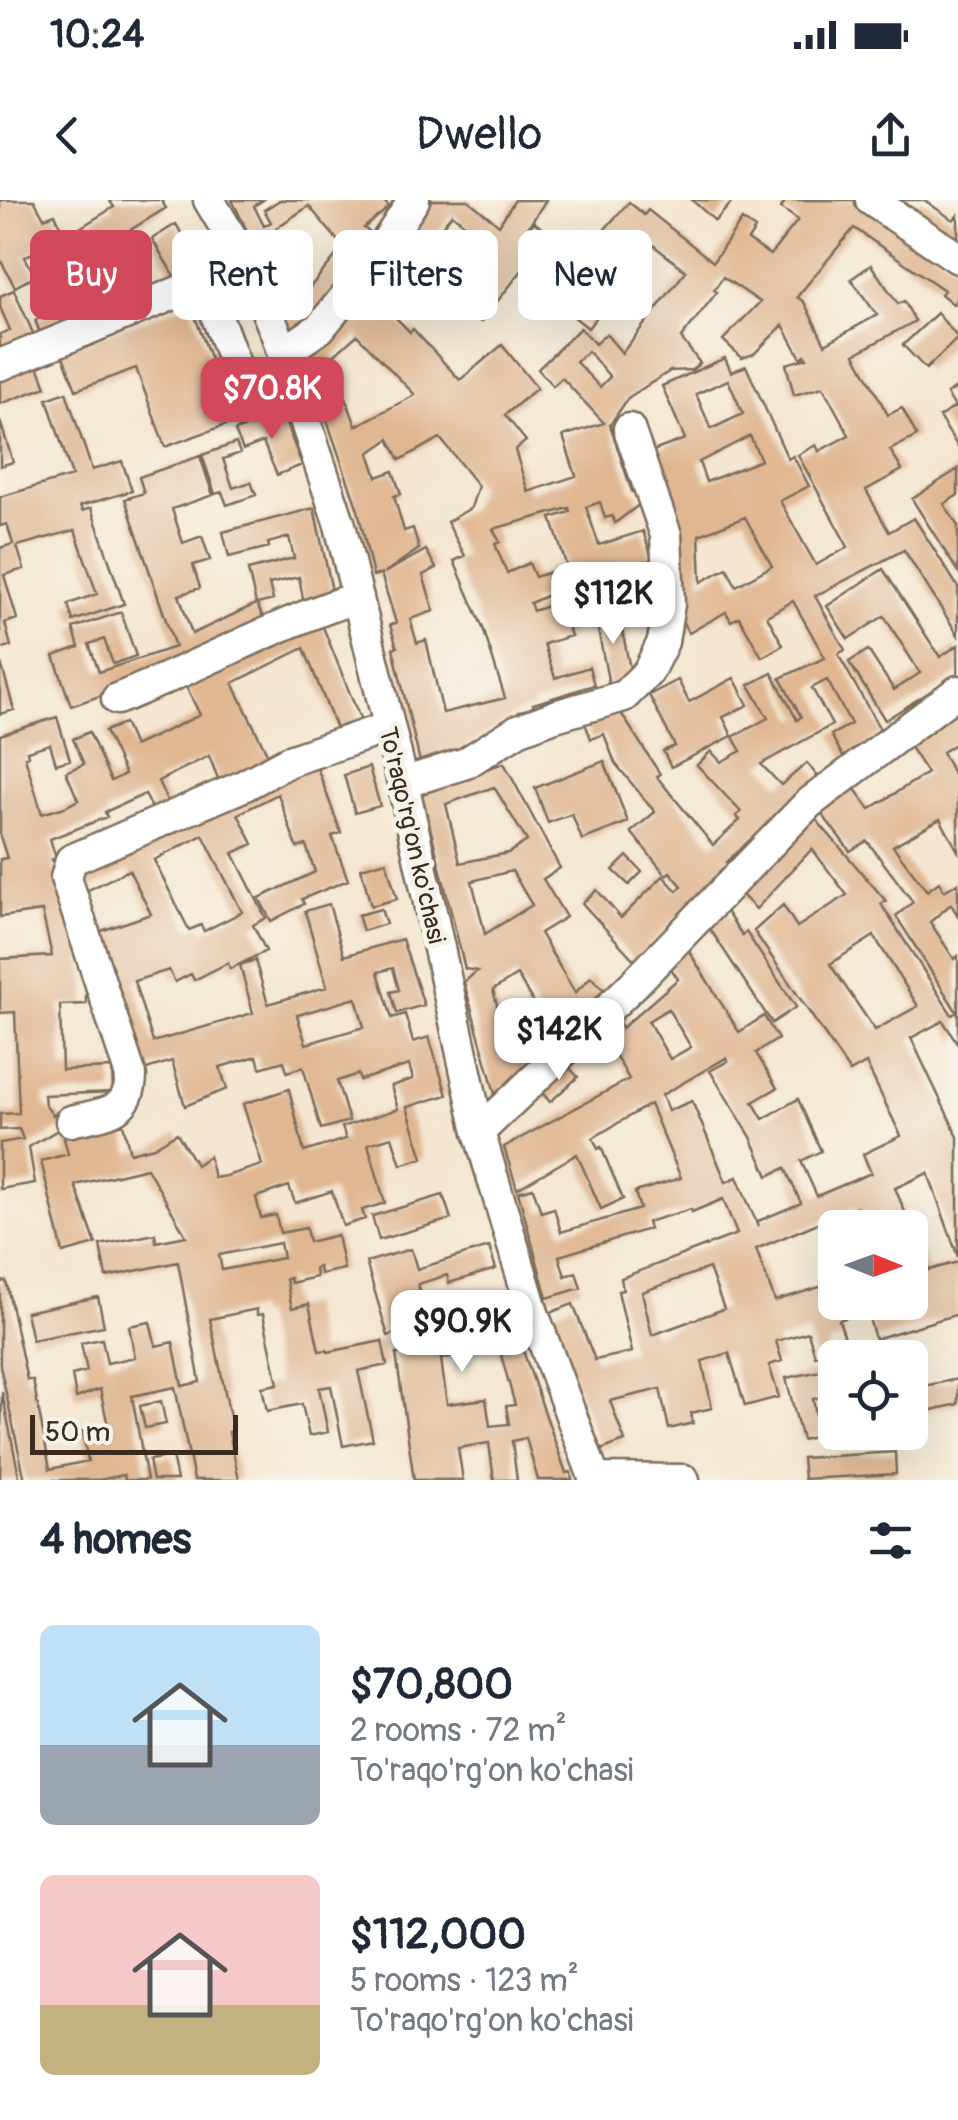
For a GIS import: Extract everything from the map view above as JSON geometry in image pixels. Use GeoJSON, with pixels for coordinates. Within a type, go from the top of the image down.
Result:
{"type":"FeatureCollection","features":[{"type":"Feature","properties":{"kind":"street","name":"To'raqo'rg'on ko'chasi"},"geometry":{"type":"LineString","coordinates":[[209,200],[227,230]]}},
{"type":"Feature","properties":{"kind":"street"},"geometry":{"type":"LineString","coordinates":[[283,353],[320,328],[371,265],[414,200]]}},
{"type":"Feature","properties":{"kind":"street"},"geometry":{"type":"LineString","coordinates":[[871,200],[958,258]]}},
{"type":"Feature","properties":{"kind":"street"},"geometry":{"type":"LineString","coordinates":[[0,365],[172,295]]}},
{"type":"Feature","properties":{"kind":"street"},"geometry":{"type":"LineString","coordinates":[[218,320],[248,402]]}},
{"type":"Feature","properties":{"kind":"street","name":"To'raqo'rg'on ko'chasi"},"geometry":{"type":"LineString","coordinates":[[270,320],[340,524],[403,783],[479,1132],[534,1312],[594,1480]]}},
{"type":"Feature","properties":{"kind":"street"},"geometry":{"type":"LineString","coordinates":[[403,783],[466,763],[518,730],[624,696],[648,672],[663,642],[669,604],[666,535],[629,428]]}},
{"type":"Feature","properties":{"kind":"street"},"geometry":{"type":"LineString","coordinates":[[117,699],[177,676],[316,610],[358,597]]}},
{"type":"Feature","properties":{"kind":"street"},"geometry":{"type":"LineString","coordinates":[[479,1132],[634,984],[808,804],[958,691]]}},
{"type":"Feature","properties":{"kind":"street"},"geometry":{"type":"LineString","coordinates":[[72,1121],[114,1111],[131,1091],[131,1076],[66,878],[70,860],[243,786],[289,761],[389,726]]}},
{"type":"Feature","properties":{"kind":"street"},"geometry":{"type":"LineString","coordinates":[[594,1480],[684,1480]]}},
{"type":"Feature","properties":{"kind":"building"},"geometry":{"type":"Polygon","coordinates":[[[0,200],[34,200],[44,218],[55,214],[62,230],[30,230],[30,254],[25,257],[30,279],[15,287],[0,259],[0,200]]]}},
{"type":"Feature","properties":{"kind":"building"},"geometry":{"type":"Polygon","coordinates":[[[109,200],[161,200],[166,208],[130,230],[76,230],[114,207],[109,200]]]}},
{"type":"Feature","properties":{"kind":"building"},"geometry":{"type":"Polygon","coordinates":[[[232,200],[263,200],[254,206],[264,226],[271,222],[264,210],[280,200],[383,200],[389,207],[364,228],[367,230],[333,230],[333,235],[309,206],[277,230],[247,230],[232,200]]]}},
{"type":"Feature","properties":{"kind":"building"},"geometry":{"type":"Polygon","coordinates":[[[432,200],[468,200],[499,225],[515,200],[546,200],[527,230],[518,230],[518,275],[498,301],[498,230],[472,230],[452,214],[439,230],[409,230],[432,200]]]}},
{"type":"Feature","properties":{"kind":"building"},"geometry":{"type":"Polygon","coordinates":[[[692,200],[734,200],[715,221],[692,200]]]}},
{"type":"Feature","properties":{"kind":"building"},"geometry":{"type":"Polygon","coordinates":[[[786,200],[859,200],[958,268],[958,298],[953,304],[941,294],[944,290],[854,228],[797,297],[804,302],[825,344],[877,315],[851,279],[871,265],[898,304],[904,301],[915,321],[855,354],[888,415],[902,408],[917,436],[890,450],[902,470],[866,490],[889,532],[914,518],[958,587],[958,635],[904,550],[815,596],[845,650],[838,654],[882,733],[845,760],[831,735],[851,724],[827,680],[812,688],[832,725],[761,764],[781,785],[807,763],[818,777],[726,862],[729,864],[712,880],[715,884],[693,900],[635,961],[582,903],[597,890],[621,918],[663,876],[677,891],[682,886],[670,872],[666,875],[631,832],[655,812],[615,763],[604,734],[591,739],[583,718],[616,705],[660,774],[657,777],[713,845],[740,820],[736,816],[741,812],[697,765],[711,751],[721,762],[741,751],[733,737],[768,718],[749,685],[772,673],[797,720],[801,717],[780,678],[825,658],[793,601],[767,616],[783,645],[762,657],[739,617],[731,621],[726,612],[689,633],[681,619],[655,479],[662,476],[653,451],[685,439],[662,386],[725,358],[731,372],[746,366],[788,459],[793,456],[809,486],[780,501],[816,565],[848,547],[798,455],[816,445],[819,451],[849,435],[823,387],[794,395],[786,364],[807,358],[801,358],[783,325],[754,354],[742,358],[723,340],[760,302],[723,277],[714,290],[717,292],[681,338],[700,363],[692,370],[670,371],[628,398],[610,425],[632,492],[635,491],[640,504],[615,523],[612,516],[605,518],[600,502],[586,507],[599,545],[643,531],[665,597],[649,602],[641,575],[615,584],[621,603],[595,611],[585,579],[530,603],[533,611],[560,602],[571,636],[544,644],[555,678],[589,667],[594,685],[533,704],[534,708],[520,711],[455,754],[420,762],[393,648],[397,647],[390,625],[396,623],[381,574],[373,576],[358,510],[302,348],[333,320],[398,320],[410,332],[413,329],[460,380],[502,345],[537,388],[505,415],[526,441],[515,450],[528,492],[576,476],[563,436],[604,423],[562,378],[553,386],[538,369],[580,328],[595,344],[606,334],[622,353],[648,320],[652,320],[652,315],[686,271],[652,246],[652,230],[604,230],[629,202],[644,215],[648,210],[713,262],[742,220],[755,229],[748,240],[770,255],[798,220],[781,208],[786,200]],[[357,335],[331,358],[356,426],[415,395],[357,335]],[[588,351],[576,362],[600,387],[610,377],[588,351]],[[728,380],[696,394],[711,429],[743,414],[728,380]],[[750,436],[699,462],[706,482],[761,460],[750,436]],[[440,438],[400,460],[389,439],[369,453],[377,477],[393,471],[401,494],[394,496],[404,531],[413,528],[419,549],[384,573],[426,550],[436,568],[423,575],[434,611],[410,619],[417,643],[426,640],[443,713],[505,698],[483,628],[454,561],[465,556],[447,522],[471,508],[478,486],[440,438]],[[569,508],[493,529],[507,573],[529,563],[535,577],[567,567],[551,518],[570,512],[569,508]],[[745,517],[699,535],[701,582],[727,568],[736,586],[772,566],[745,517]]]}},
{"type":"Feature","properties":{"kind":"building"},"geometry":{"type":"Polygon","coordinates":[[[885,200],[924,200],[953,220],[958,215],[958,253],[885,200]]]}},
{"type":"Feature","properties":{"kind":"building"},"geometry":{"type":"Polygon","coordinates":[[[534,222],[544,230],[527,230],[534,222]]]}},
{"type":"Feature","properties":{"kind":"building"},"geometry":{"type":"Polygon","coordinates":[[[176,224],[179,230],[172,230],[172,273],[152,239],[176,224]]]}},
{"type":"Feature","properties":{"kind":"building"},"geometry":{"type":"Polygon","coordinates":[[[333,259],[333,295],[311,323],[291,334],[286,320],[313,320],[313,284],[333,259]]]}},
{"type":"Feature","properties":{"kind":"building"},"geometry":{"type":"Polygon","coordinates":[[[14,290],[36,340],[0,355],[0,334],[10,330],[0,307],[0,296],[14,290]]]}},
{"type":"Feature","properties":{"kind":"building"},"geometry":{"type":"Polygon","coordinates":[[[172,310],[172,320],[196,320],[234,422],[165,447],[136,368],[76,390],[61,351],[172,310]]]}},
{"type":"Feature","properties":{"kind":"building"},"geometry":{"type":"Polygon","coordinates":[[[937,313],[958,338],[926,369],[903,345],[937,313]]]}},
{"type":"Feature","properties":{"kind":"building"},"geometry":{"type":"Polygon","coordinates":[[[35,320],[95,320],[43,341],[35,320]]]}},
{"type":"Feature","properties":{"kind":"building"},"geometry":{"type":"Polygon","coordinates":[[[578,320],[594,320],[588,328],[578,320]]]}},
{"type":"Feature","properties":{"kind":"building"},"geometry":{"type":"Polygon","coordinates":[[[37,363],[46,387],[0,404],[0,377],[37,363]]]}},
{"type":"Feature","properties":{"kind":"building"},"geometry":{"type":"Polygon","coordinates":[[[958,387],[958,447],[939,417],[955,407],[947,394],[958,387]]]}},
{"type":"Feature","properties":{"kind":"building"},"geometry":{"type":"Polygon","coordinates":[[[66,392],[92,470],[122,461],[132,491],[80,506],[82,511],[91,508],[124,604],[73,621],[68,604],[97,594],[75,530],[17,546],[24,569],[4,575],[17,619],[5,623],[11,646],[0,649],[0,548],[13,544],[7,524],[0,526],[0,497],[72,476],[47,399],[66,392]]]}},
{"type":"Feature","properties":{"kind":"building"},"geometry":{"type":"Polygon","coordinates":[[[282,413],[302,465],[277,475],[263,442],[243,450],[235,431],[282,413]]]}},
{"type":"Feature","properties":{"kind":"building"},"geometry":{"type":"Polygon","coordinates":[[[0,421],[13,462],[0,466],[0,421]]]}},
{"type":"Feature","properties":{"kind":"building"},"geometry":{"type":"Polygon","coordinates":[[[236,443],[240,453],[223,459],[233,488],[251,482],[256,495],[227,505],[222,492],[215,494],[202,455],[236,443]]]}},
{"type":"Feature","properties":{"kind":"building"},"geometry":{"type":"Polygon","coordinates":[[[200,456],[213,495],[172,509],[183,543],[202,536],[210,560],[193,565],[200,588],[179,595],[192,634],[256,604],[248,570],[294,558],[289,537],[268,543],[269,547],[229,557],[223,532],[314,508],[334,600],[305,609],[299,577],[269,584],[273,600],[257,604],[268,629],[201,661],[71,706],[54,656],[79,647],[73,628],[121,612],[136,656],[113,664],[104,639],[89,644],[99,672],[175,647],[125,499],[144,493],[139,477],[200,456]]]}},
{"type":"Feature","properties":{"kind":"building"},"geometry":{"type":"Polygon","coordinates":[[[958,469],[958,495],[944,504],[958,526],[958,572],[912,499],[958,469]]]}},
{"type":"Feature","properties":{"kind":"building"},"geometry":{"type":"Polygon","coordinates":[[[883,569],[940,657],[958,645],[958,674],[885,720],[849,662],[868,650],[894,690],[920,673],[884,616],[848,639],[827,606],[883,569]]]}},
{"type":"Feature","properties":{"kind":"building"},"geometry":{"type":"Polygon","coordinates":[[[618,609],[632,679],[609,685],[595,614],[618,609]]]}},
{"type":"Feature","properties":{"kind":"building"},"geometry":{"type":"Polygon","coordinates":[[[317,612],[361,721],[337,731],[304,648],[233,683],[271,762],[221,786],[209,756],[158,781],[170,807],[154,813],[145,794],[105,812],[107,817],[50,839],[86,984],[86,1004],[60,1005],[62,1070],[112,1068],[113,1092],[44,1095],[45,1105],[53,1115],[57,1112],[66,1125],[29,1147],[35,1183],[0,1189],[0,1143],[23,1139],[19,1129],[0,1130],[0,1114],[19,1113],[15,1012],[0,1013],[0,959],[52,956],[42,911],[0,917],[0,859],[7,858],[0,836],[0,735],[57,717],[70,760],[56,764],[50,744],[27,751],[25,757],[42,814],[65,807],[78,800],[66,772],[84,764],[73,739],[89,732],[111,781],[125,774],[105,731],[124,723],[134,746],[200,715],[182,678],[317,612]]]}},
{"type":"Feature","properties":{"kind":"building"},"geometry":{"type":"Polygon","coordinates":[[[0,664],[14,710],[0,714],[0,664]]]}},
{"type":"Feature","properties":{"kind":"building"},"geometry":{"type":"Polygon","coordinates":[[[734,678],[748,705],[723,717],[732,736],[671,767],[663,751],[675,746],[649,695],[678,680],[689,702],[734,678]]]}},
{"type":"Feature","properties":{"kind":"building"},"geometry":{"type":"Polygon","coordinates":[[[958,705],[958,742],[942,752],[958,783],[958,851],[940,819],[893,846],[927,891],[939,882],[944,891],[958,883],[958,916],[951,904],[930,922],[954,959],[958,956],[958,1044],[943,1021],[911,1038],[958,1137],[958,1257],[928,1173],[895,1188],[904,1210],[818,1210],[818,1223],[756,1249],[775,1301],[818,1287],[818,1320],[839,1320],[845,1338],[818,1340],[815,1356],[808,1332],[776,1341],[782,1361],[769,1365],[779,1397],[745,1406],[729,1353],[702,1361],[712,1408],[691,1413],[693,1423],[669,1429],[660,1389],[610,1401],[625,1441],[601,1450],[549,1313],[573,1304],[595,1360],[632,1352],[618,1291],[623,1290],[621,1278],[737,1234],[723,1199],[692,1212],[691,1209],[647,1222],[649,1229],[559,1256],[565,1276],[576,1272],[581,1288],[547,1298],[518,1192],[533,1188],[541,1212],[554,1208],[561,1232],[640,1209],[635,1192],[681,1178],[650,1104],[593,1138],[598,1149],[601,1147],[623,1199],[601,1209],[577,1154],[517,1189],[504,1147],[629,1079],[601,1030],[618,1020],[622,1028],[678,979],[668,964],[687,948],[739,1032],[764,1016],[778,1039],[756,1053],[777,1088],[753,1102],[763,1119],[798,1099],[821,1151],[801,1161],[817,1196],[871,1173],[863,1154],[901,1136],[866,1063],[850,1072],[754,931],[783,905],[797,927],[847,895],[812,849],[756,909],[739,892],[813,816],[886,901],[881,904],[952,1015],[957,1012],[896,916],[913,902],[867,841],[850,851],[818,809],[851,784],[870,809],[927,773],[906,741],[958,705]],[[874,936],[830,964],[875,1030],[918,1006],[874,936]],[[668,1009],[648,1021],[670,1059],[691,1047],[668,1009]],[[726,1058],[662,1095],[668,1111],[692,1101],[726,1182],[737,1177],[758,1226],[758,1221],[801,1203],[785,1168],[768,1176],[751,1137],[710,1071],[728,1061],[726,1058]],[[709,1268],[642,1292],[652,1335],[724,1309],[709,1268]]]}},
{"type":"Feature","properties":{"kind":"building"},"geometry":{"type":"Polygon","coordinates":[[[314,759],[341,833],[332,836],[348,880],[302,899],[304,904],[271,921],[259,898],[315,872],[306,845],[297,848],[278,794],[238,814],[253,844],[233,853],[266,918],[253,925],[266,951],[230,969],[228,963],[194,980],[191,974],[175,982],[169,970],[134,981],[153,1042],[253,1013],[240,965],[255,960],[268,1004],[327,987],[305,911],[329,904],[344,956],[402,939],[424,1005],[397,1013],[391,992],[399,990],[393,968],[378,972],[392,1018],[405,1014],[413,1042],[429,1037],[447,1095],[407,1107],[423,1158],[401,1165],[392,1137],[368,1144],[385,1203],[362,1210],[365,1219],[343,1226],[332,1191],[295,1203],[289,1186],[256,1197],[261,1218],[276,1215],[280,1233],[306,1228],[309,1242],[337,1235],[344,1269],[320,1274],[319,1267],[315,1268],[316,1277],[291,1283],[290,1278],[286,1279],[292,1308],[309,1304],[319,1351],[382,1341],[387,1365],[358,1371],[373,1440],[343,1446],[331,1386],[319,1388],[328,1432],[309,1436],[302,1404],[267,1411],[262,1387],[278,1384],[263,1314],[257,1315],[257,1309],[210,1319],[239,1480],[194,1480],[175,1387],[132,1396],[147,1480],[125,1480],[124,1475],[99,1480],[25,1480],[0,1366],[0,1282],[6,1281],[27,1380],[33,1380],[50,1469],[88,1461],[82,1431],[108,1426],[100,1389],[76,1398],[72,1375],[87,1371],[81,1343],[102,1339],[107,1363],[135,1357],[129,1326],[150,1322],[156,1346],[173,1342],[182,1386],[200,1382],[178,1262],[106,1277],[100,1245],[155,1234],[156,1242],[186,1236],[147,1168],[75,1185],[96,1244],[63,1253],[41,1161],[68,1154],[64,1138],[123,1124],[130,1153],[154,1147],[177,1133],[196,1165],[209,1156],[214,1178],[226,1176],[262,1165],[243,1104],[289,1089],[304,1152],[346,1139],[342,1127],[398,1109],[391,1086],[413,1079],[409,1065],[360,1080],[358,1074],[337,1081],[349,1121],[321,1129],[303,1067],[287,1072],[284,1061],[260,1068],[257,1056],[220,1067],[227,1089],[185,1106],[172,1061],[137,1072],[92,934],[151,914],[129,870],[82,893],[72,872],[314,759]],[[203,835],[154,860],[189,930],[201,925],[204,931],[242,912],[203,835]],[[356,998],[297,1015],[306,1044],[364,1027],[356,998]],[[280,1243],[219,1255],[222,1270],[283,1258],[280,1243]]]}},
{"type":"Feature","properties":{"kind":"building"},"geometry":{"type":"Polygon","coordinates":[[[604,761],[628,822],[582,840],[572,814],[548,823],[535,788],[604,761]]]}},
{"type":"Feature","properties":{"kind":"building"},"geometry":{"type":"Polygon","coordinates":[[[504,763],[560,868],[543,879],[566,917],[540,933],[575,993],[591,977],[604,990],[496,1097],[464,982],[477,971],[465,969],[421,790],[504,763]],[[494,787],[446,804],[460,863],[508,853],[527,841],[494,787]],[[512,871],[472,881],[485,934],[532,905],[512,871]],[[517,975],[493,990],[510,1052],[543,1019],[517,975]]]}},
{"type":"Feature","properties":{"kind":"building"},"geometry":{"type":"Polygon","coordinates":[[[369,767],[380,806],[355,813],[344,775],[369,767]]]}},
{"type":"Feature","properties":{"kind":"building"},"geometry":{"type":"Polygon","coordinates":[[[627,856],[642,872],[629,885],[613,870],[627,856]]]}},
{"type":"Feature","properties":{"kind":"building"},"geometry":{"type":"Polygon","coordinates":[[[386,861],[397,899],[371,906],[361,868],[386,861]]]}},
{"type":"Feature","properties":{"kind":"building"},"geometry":{"type":"Polygon","coordinates":[[[381,909],[386,924],[363,931],[358,915],[381,909]]]}},
{"type":"Feature","properties":{"kind":"building"},"geometry":{"type":"Polygon","coordinates":[[[725,910],[742,935],[746,932],[796,1007],[772,1023],[710,929],[725,910]]]}},
{"type":"Feature","properties":{"kind":"building"},"geometry":{"type":"Polygon","coordinates":[[[567,1065],[578,1077],[550,1102],[540,1090],[567,1065]]]}},
{"type":"Feature","properties":{"kind":"building"},"geometry":{"type":"Polygon","coordinates":[[[443,1195],[451,1219],[379,1240],[372,1216],[443,1195]]]}},
{"type":"Feature","properties":{"kind":"building"},"geometry":{"type":"Polygon","coordinates":[[[489,1247],[496,1269],[449,1283],[447,1275],[418,1284],[430,1325],[506,1302],[566,1473],[571,1472],[572,1480],[538,1480],[526,1438],[512,1441],[517,1480],[494,1480],[489,1443],[458,1448],[463,1480],[414,1480],[396,1354],[414,1351],[407,1330],[388,1336],[366,1262],[411,1249],[417,1269],[489,1247]],[[498,1344],[441,1359],[447,1404],[486,1399],[490,1426],[509,1424],[506,1406],[515,1405],[498,1344]]]}},
{"type":"Feature","properties":{"kind":"building"},"geometry":{"type":"Polygon","coordinates":[[[958,1262],[958,1314],[875,1339],[870,1320],[928,1320],[928,1268],[958,1262]]]}},
{"type":"Feature","properties":{"kind":"building"},"geometry":{"type":"Polygon","coordinates":[[[98,1297],[104,1326],[32,1340],[26,1312],[98,1297]]]}},
{"type":"Feature","properties":{"kind":"building"},"geometry":{"type":"Polygon","coordinates":[[[818,1371],[818,1398],[813,1399],[818,1436],[802,1440],[786,1378],[818,1371]]]}},
{"type":"Feature","properties":{"kind":"building"},"geometry":{"type":"Polygon","coordinates":[[[958,1379],[958,1404],[928,1411],[928,1385],[958,1379]]]}},
{"type":"Feature","properties":{"kind":"building"},"geometry":{"type":"Polygon","coordinates":[[[2,1392],[19,1476],[16,1480],[0,1480],[2,1392]]]}},
{"type":"Feature","properties":{"kind":"building"},"geometry":{"type":"Polygon","coordinates":[[[161,1401],[166,1424],[145,1428],[140,1406],[161,1401]]]}},
{"type":"Feature","properties":{"kind":"building"},"geometry":{"type":"Polygon","coordinates":[[[895,1452],[896,1474],[804,1479],[802,1458],[895,1452]]]}},
{"type":"Feature","properties":{"kind":"building"},"geometry":{"type":"Polygon","coordinates":[[[172,1456],[177,1480],[153,1480],[149,1460],[172,1456]]]}}]}
